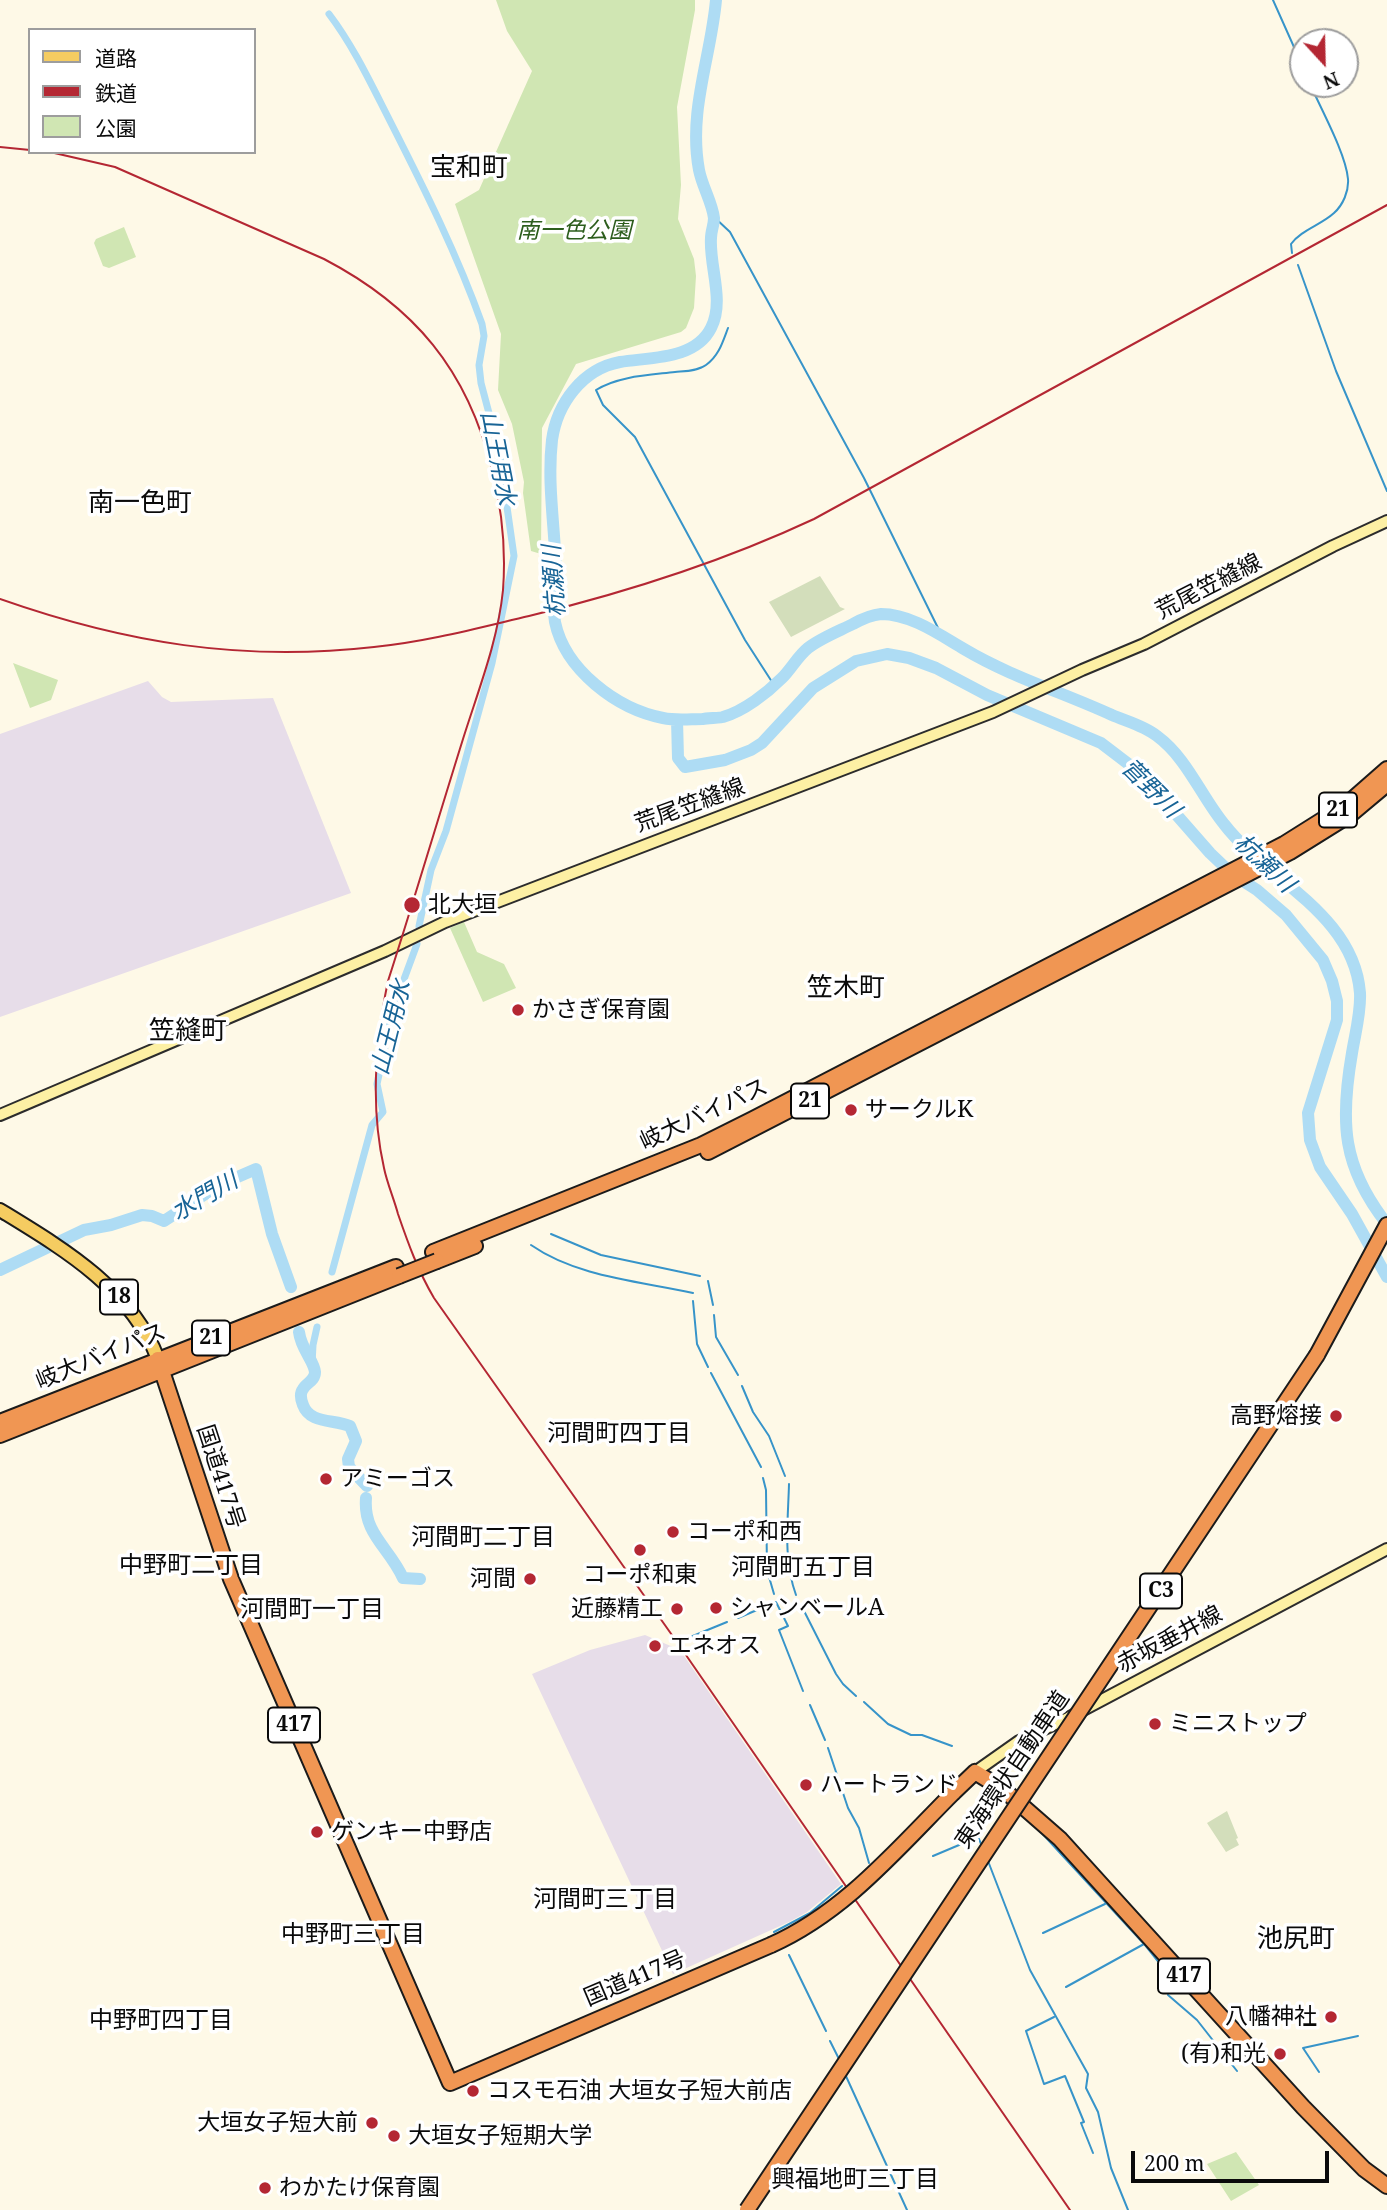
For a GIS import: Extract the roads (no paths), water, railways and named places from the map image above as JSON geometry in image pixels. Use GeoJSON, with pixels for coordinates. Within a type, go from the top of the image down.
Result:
{"type":"FeatureCollection","features":[{"type":"Feature","properties":{"kind":"highway","name":"岐大バイパス"},"geometry":{"type":"LineString","coordinates":[[1287,848],[1346,805],[1387,769]]}},
{"type":"Feature","properties":{"kind":"highway","name":"岐大バイパス"},"geometry":{"type":"LineString","coordinates":[[0,1435],[28,1417],[435,1257],[701,1145],[1287,848],[1351,814],[1387,784]]}},
{"type":"Feature","properties":{"kind":"highway","name":"東海環状自動車道"},"geometry":{"type":"LineString","coordinates":[[1317,1356],[1387,1225]]}},
{"type":"Feature","properties":{"kind":"highway","name":"東海環状自動車道"},"geometry":{"type":"LineString","coordinates":[[747,2210],[1317,1356],[1387,1241]]}},
{"type":"Feature","properties":{"kind":"highway","name":"国道417号"},"geometry":{"type":"LineString","coordinates":[[160,1365],[231,1579],[450,2083],[793,1935],[831,1911],[858,1888],[975,1772]]}},
{"type":"Feature","properties":{"kind":"highway","name":"岐大バイパス"},"geometry":{"type":"LineString","coordinates":[[0,1422],[28,1417]]}},
{"type":"Feature","properties":{"kind":"highway","name":"417"},"geometry":{"type":"LineString","coordinates":[[975,1772],[1004,1790],[1059,1839],[1303,2107],[1364,2169],[1387,2186]]}},
{"type":"Feature","properties":{"kind":"main road","name":"荒尾笠縫線"},"geometry":{"type":"LineString","coordinates":[[0,1115],[454,919],[999,709],[1144,644],[1332,546],[1387,521]]}},
{"type":"Feature","properties":{"kind":"main road","name":"18"},"geometry":{"type":"LineString","coordinates":[[0,1210],[62,1249],[128,1306],[143,1326],[160,1365]]}},
{"type":"Feature","properties":{"kind":"main road","name":"赤坂垂井線"},"geometry":{"type":"LineString","coordinates":[[975,1772],[1034,1733],[1068,1718],[1387,1549]]}},
{"type":"Feature","properties":{"kind":"waterway","name":"杭瀬川"},"geometry":{"type":"LineString","coordinates":[[716,0],[696,127],[699,170],[714,218],[711,249],[717,295],[715,318],[704,338],[683,352],[620,362],[594,372],[574,390],[559,414],[552,440],[551,490],[556,572],[554,616],[561,640],[581,671],[596,685],[628,706],[663,718],[703,719],[722,717],[747,706],[782,678],[804,651],[819,641],[867,618],[881,614],[892,615],[925,626],[1000,668],[1152,732],[1177,755],[1224,824],[1242,844],[1326,920],[1342,941],[1354,965],[1360,1001],[1346,1101],[1348,1143],[1361,1183],[1387,1224]]}},
{"type":"Feature","properties":{"kind":"waterway"},"geometry":{"type":"LineString","coordinates":[[1273,0],[1289,36]]}},
{"type":"Feature","properties":{"kind":"waterway","name":"山王用水"},"geometry":{"type":"LineString","coordinates":[[329,14],[362,66],[415,171],[451,247],[482,324],[484,336],[479,365],[481,383],[499,451],[514,556],[492,663],[446,831],[431,870],[419,926]]}},
{"type":"Feature","properties":{"kind":"waterway"},"geometry":{"type":"LineString","coordinates":[[1292,253],[1291,244],[1295,239],[1337,210],[1348,188],[1346,169],[1338,145],[1316,98]]}},
{"type":"Feature","properties":{"kind":"waterway","name":"杭瀬川"},"geometry":{"type":"LineString","coordinates":[[714,217],[730,232],[864,478],[941,634]]}},
{"type":"Feature","properties":{"kind":"waterway"},"geometry":{"type":"LineString","coordinates":[[1298,265],[1336,371],[1387,491]]}},
{"type":"Feature","properties":{"kind":"waterway"},"geometry":{"type":"LineString","coordinates":[[728,328],[717,353],[703,367],[624,379],[596,390],[603,405],[635,437],[745,640],[774,685]]}},
{"type":"Feature","properties":{"kind":"waterway","name":"菅野川"},"geometry":{"type":"LineString","coordinates":[[677,720],[678,758],[685,767],[725,760],[762,743],[813,688],[856,661],[887,654],[909,658],[936,668],[987,695],[1101,743],[1139,772],[1210,853],[1232,874],[1257,890],[1286,915],[1323,960],[1337,1001],[1337,1020],[1308,1113],[1310,1140],[1320,1167],[1352,1214],[1387,1277]]}},
{"type":"Feature","properties":{"kind":"waterway","name":"山王用水"},"geometry":{"type":"LineString","coordinates":[[332,1272],[372,1125],[383,1112],[377,1084],[393,1009],[417,944]]}},
{"type":"Feature","properties":{"kind":"waterway","name":"水門川"},"geometry":{"type":"LineString","coordinates":[[0,1270],[84,1230],[142,1215],[164,1221],[219,1185],[256,1169],[272,1234],[291,1287]]}},
{"type":"Feature","properties":{"kind":"waterway"},"geometry":{"type":"LineString","coordinates":[[551,1234],[601,1255],[700,1276]]}},
{"type":"Feature","properties":{"kind":"waterway"},"geometry":{"type":"LineString","coordinates":[[531,1245],[549,1256],[588,1271],[693,1293]]}},
{"type":"Feature","properties":{"kind":"waterway"},"geometry":{"type":"LineString","coordinates":[[708,1281],[713,1305]]}},
{"type":"Feature","properties":{"kind":"waterway"},"geometry":{"type":"LineString","coordinates":[[693,1301],[697,1344],[708,1367]]}},
{"type":"Feature","properties":{"kind":"waterway"},"geometry":{"type":"LineString","coordinates":[[714,1315],[716,1337],[738,1375]]}},
{"type":"Feature","properties":{"kind":"waterway","name":"山王用水"},"geometry":{"type":"LineString","coordinates":[[312,1364],[317,1327]]}},
{"type":"Feature","properties":{"kind":"waterway","name":"水門川"},"geometry":{"type":"LineString","coordinates":[[299,1332],[315,1372],[314,1378],[302,1391],[303,1405],[306,1411],[316,1418],[350,1426],[356,1441],[348,1459],[349,1467],[367,1486]]}},
{"type":"Feature","properties":{"kind":"waterway"},"geometry":{"type":"LineString","coordinates":[[711,1373],[761,1467]]}},
{"type":"Feature","properties":{"kind":"waterway"},"geometry":{"type":"LineString","coordinates":[[742,1386],[753,1412],[769,1436],[785,1476]]}},
{"type":"Feature","properties":{"kind":"waterway"},"geometry":{"type":"LineString","coordinates":[[763,1478],[766,1490],[767,1570],[774,1594]]}},
{"type":"Feature","properties":{"kind":"waterway"},"geometry":{"type":"LineString","coordinates":[[789,1484],[788,1554],[796,1595]]}},
{"type":"Feature","properties":{"kind":"waterway","name":"水門川"},"geometry":{"type":"LineString","coordinates":[[366,1498],[366,1511],[373,1531],[403,1578],[420,1579]]}},
{"type":"Feature","properties":{"kind":"waterway"},"geometry":{"type":"LineString","coordinates":[[738,1618],[776,1602],[788,1626],[779,1630],[803,1691]]}},
{"type":"Feature","properties":{"kind":"waterway"},"geometry":{"type":"LineString","coordinates":[[801,1605],[836,1674],[856,1696]]}},
{"type":"Feature","properties":{"kind":"waterway"},"geometry":{"type":"LineString","coordinates":[[683,1640],[727,1622]]}},
{"type":"Feature","properties":{"kind":"waterway"},"geometry":{"type":"LineString","coordinates":[[864,1702],[888,1724],[911,1735],[922,1735],[952,1746]]}},
{"type":"Feature","properties":{"kind":"waterway"},"geometry":{"type":"LineString","coordinates":[[810,1705],[825,1740]]}},
{"type":"Feature","properties":{"kind":"waterway"},"geometry":{"type":"LineString","coordinates":[[828,1748],[848,1808],[859,1828],[869,1863]]}},
{"type":"Feature","properties":{"kind":"waterway"},"geometry":{"type":"LineString","coordinates":[[1038,1829],[1144,1944],[1172,1979]]}},
{"type":"Feature","properties":{"kind":"waterway"},"geometry":{"type":"LineString","coordinates":[[933,1856],[978,1837],[982,1846]]}},
{"type":"Feature","properties":{"kind":"waterway"},"geometry":{"type":"LineString","coordinates":[[988,1861],[1030,1970],[1088,2074],[1086,2088],[1098,2112],[1111,2168],[1128,2210]]}},
{"type":"Feature","properties":{"kind":"waterway"},"geometry":{"type":"LineString","coordinates":[[774,1932],[810,1913],[842,1886]]}},
{"type":"Feature","properties":{"kind":"waterway"},"geometry":{"type":"LineString","coordinates":[[1043,1933],[1105,1904]]}},
{"type":"Feature","properties":{"kind":"waterway"},"geometry":{"type":"LineString","coordinates":[[1066,1987],[1144,1944]]}},
{"type":"Feature","properties":{"kind":"waterway"},"geometry":{"type":"LineString","coordinates":[[789,1955],[826,2031]]}},
{"type":"Feature","properties":{"kind":"waterway"},"geometry":{"type":"LineString","coordinates":[[1168,1995],[1197,2020],[1237,2071]]}},
{"type":"Feature","properties":{"kind":"waterway"},"geometry":{"type":"LineString","coordinates":[[1054,2017],[1026,2031],[1044,2084],[1065,2076],[1084,2122],[1081,2123],[1093,2153]]}},
{"type":"Feature","properties":{"kind":"waterway"},"geometry":{"type":"LineString","coordinates":[[1319,2072],[1303,2048],[1358,2036]]}},
{"type":"Feature","properties":{"kind":"waterway"},"geometry":{"type":"LineString","coordinates":[[830,2041],[839,2059]]}},
{"type":"Feature","properties":{"kind":"waterway"},"geometry":{"type":"LineString","coordinates":[[845,2074],[907,2210]]}},
{"type":"Feature","properties":{"kind":"railway"},"geometry":{"type":"LineString","coordinates":[[0,147],[28,150]]}},
{"type":"Feature","properties":{"kind":"railway"},"geometry":{"type":"LineString","coordinates":[[59,154],[115,167],[324,259],[356,277],[410,320],[433,345],[468,401],[482,434],[498,500],[503,545],[503,590],[487,666],[388,981],[384,1004],[377,1051],[377,1121],[384,1168],[398,1214],[418,1267],[434,1298],[679,1645],[1070,2210]]}},
{"type":"Feature","properties":{"kind":"railway"},"geometry":{"type":"LineString","coordinates":[[0,599],[92,627],[138,637],[230,650],[277,652],[325,651],[413,642],[602,597],[745,549],[814,519],[1387,205]]}},
{"type":"Feature","properties":{"kind":"place","name":"北大垣"},"geometry":{"type":"Point","coordinates":[412,905]}},
{"type":"Feature","properties":{"kind":"place","name":"かさぎ保育園"},"geometry":{"type":"Point","coordinates":[518,1010]}},
{"type":"Feature","properties":{"kind":"place","name":"サークルK"},"geometry":{"type":"Point","coordinates":[851,1110]}},
{"type":"Feature","properties":{"kind":"place","name":"高野熔接"},"geometry":{"type":"Point","coordinates":[1336,1416]}},
{"type":"Feature","properties":{"kind":"place","name":"アミーゴス"},"geometry":{"type":"Point","coordinates":[326,1479]}},
{"type":"Feature","properties":{"kind":"place","name":"コーポ和西"},"geometry":{"type":"Point","coordinates":[673,1532]}},
{"type":"Feature","properties":{"kind":"place","name":"コーポ和東"},"geometry":{"type":"Point","coordinates":[640,1550]}},
{"type":"Feature","properties":{"kind":"place","name":"河間"},"geometry":{"type":"Point","coordinates":[530,1579]}},
{"type":"Feature","properties":{"kind":"place","name":"シャンベールA"},"geometry":{"type":"Point","coordinates":[716,1608]}},
{"type":"Feature","properties":{"kind":"place","name":"近藤精工"},"geometry":{"type":"Point","coordinates":[677,1609]}},
{"type":"Feature","properties":{"kind":"place","name":"エネオス"},"geometry":{"type":"Point","coordinates":[655,1646]}},
{"type":"Feature","properties":{"kind":"place","name":"ミニストップ"},"geometry":{"type":"Point","coordinates":[1155,1724]}},
{"type":"Feature","properties":{"kind":"place","name":"ハートランド"},"geometry":{"type":"Point","coordinates":[806,1785]}},
{"type":"Feature","properties":{"kind":"place","name":"ゲンキー中野店"},"geometry":{"type":"Point","coordinates":[317,1832]}},
{"type":"Feature","properties":{"kind":"place","name":"八幡神社"},"geometry":{"type":"Point","coordinates":[1331,2017]}},
{"type":"Feature","properties":{"kind":"place","name":"(有)和光"},"geometry":{"type":"Point","coordinates":[1280,2054]}},
{"type":"Feature","properties":{"kind":"place","name":"コスモ石油 大垣女子短大前店"},"geometry":{"type":"Point","coordinates":[473,2091]}},
{"type":"Feature","properties":{"kind":"place","name":"大垣女子短大前"},"geometry":{"type":"Point","coordinates":[372,2123]}},
{"type":"Feature","properties":{"kind":"place","name":"大垣女子短期大学"},"geometry":{"type":"Point","coordinates":[394,2136]}},
{"type":"Feature","properties":{"kind":"place","name":"わかたけ保育園"},"geometry":{"type":"Point","coordinates":[265,2188]}},
{"type":"Feature","properties":{"kind":"district","name":"宝和町"},"geometry":{"type":"Point","coordinates":[469,169]}},
{"type":"Feature","properties":{"kind":"district","name":"南一色町"},"geometry":{"type":"Point","coordinates":[140,504]}},
{"type":"Feature","properties":{"kind":"district","name":"笠木町"},"geometry":{"type":"Point","coordinates":[846,989]}},
{"type":"Feature","properties":{"kind":"district","name":"笠縫町"},"geometry":{"type":"Point","coordinates":[188,1032]}},
{"type":"Feature","properties":{"kind":"district","name":"河間町四丁目"},"geometry":{"type":"Point","coordinates":[619,1434]}},
{"type":"Feature","properties":{"kind":"district","name":"河間町二丁目"},"geometry":{"type":"Point","coordinates":[483,1538]}},
{"type":"Feature","properties":{"kind":"district","name":"中野町二丁目"},"geometry":{"type":"Point","coordinates":[191,1566]}},
{"type":"Feature","properties":{"kind":"district","name":"河間町五丁目"},"geometry":{"type":"Point","coordinates":[803,1568]}},
{"type":"Feature","properties":{"kind":"district","name":"河間町一丁目"},"geometry":{"type":"Point","coordinates":[312,1610]}},
{"type":"Feature","properties":{"kind":"district","name":"河間町三丁目"},"geometry":{"type":"Point","coordinates":[605,1900]}},
{"type":"Feature","properties":{"kind":"district","name":"中野町三丁目"},"geometry":{"type":"Point","coordinates":[353,1935]}},
{"type":"Feature","properties":{"kind":"district","name":"池尻町"},"geometry":{"type":"Point","coordinates":[1296,1940]}},
{"type":"Feature","properties":{"kind":"district","name":"中野町四丁目"},"geometry":{"type":"Point","coordinates":[161,2021]}},
{"type":"Feature","properties":{"kind":"district","name":"興福地町三丁目"},"geometry":{"type":"Point","coordinates":[855,2180]}},
{"type":"Feature","properties":{"kind":"park label","name":"南一色公園"},"geometry":{"type":"Point","coordinates":[574,231]}}]}
